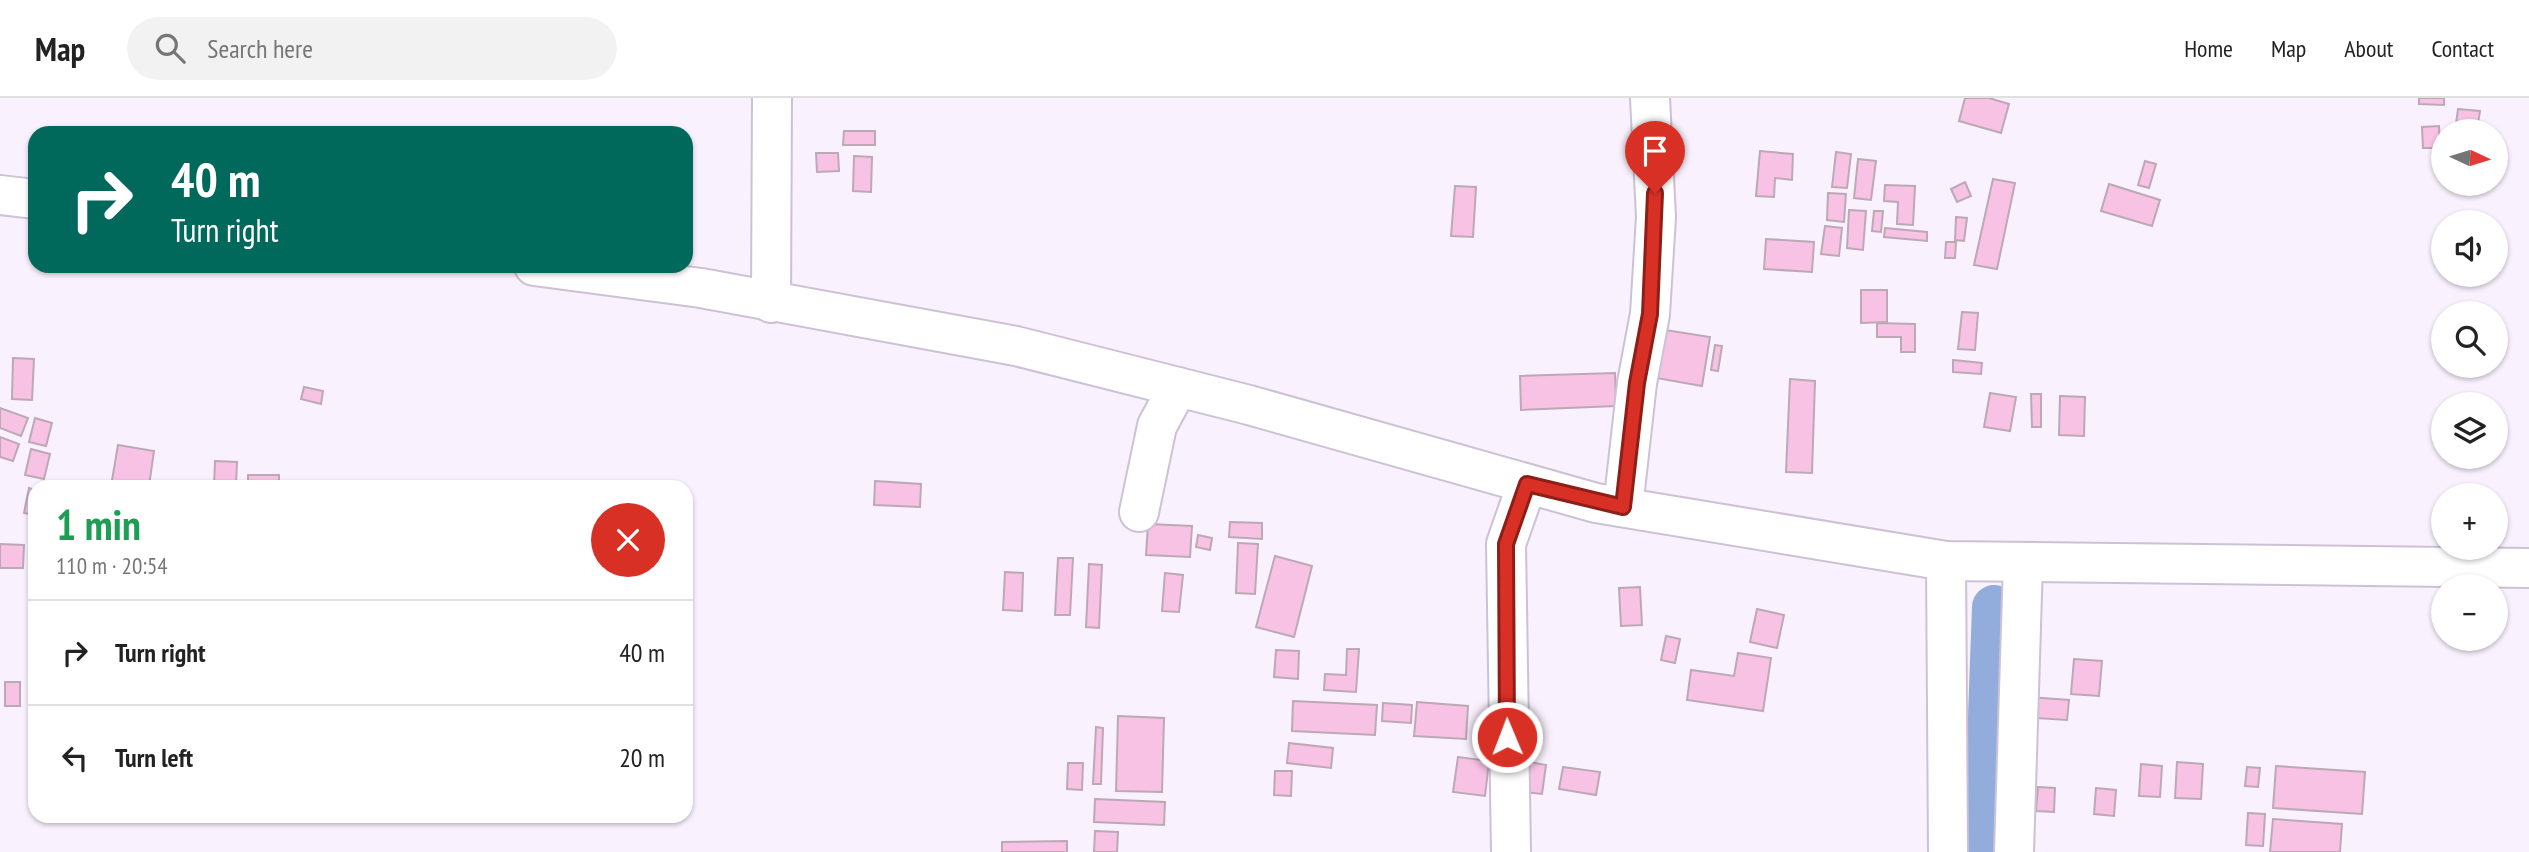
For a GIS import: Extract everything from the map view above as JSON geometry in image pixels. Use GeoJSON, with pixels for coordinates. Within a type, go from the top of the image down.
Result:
{"type":"FeatureCollection","features":[{"type":"Feature","properties":{"kind":"main road"},"geometry":{"type":"LineString","coordinates":[[771,303],[772,98]]}},
{"type":"Feature","properties":{"kind":"main road"},"geometry":{"type":"LineString","coordinates":[[1623,507],[1637,383],[1650,314],[1656,217],[1650,98]]}},
{"type":"Feature","properties":{"kind":"main road"},"geometry":{"type":"LineString","coordinates":[[0,195],[28,198]]}},
{"type":"Feature","properties":{"kind":"main road"},"geometry":{"type":"LineString","coordinates":[[587,273],[701,288],[1016,346],[1178,387],[1527,484],[1623,507],[1946,561],[2529,568]]}},
{"type":"Feature","properties":{"kind":"main road"},"geometry":{"type":"LineString","coordinates":[[1139,512],[1157,426],[1178,387]]}},
{"type":"Feature","properties":{"kind":"main road"},"geometry":{"type":"LineString","coordinates":[[1511,852],[1506,544],[1527,484]]}},
{"type":"Feature","properties":{"kind":"main road"},"geometry":{"type":"LineString","coordinates":[[1946,561],[1948,852]]}},
{"type":"Feature","properties":{"kind":"main road"},"geometry":{"type":"LineString","coordinates":[[2014,852],[2023,562]]}},
{"type":"Feature","properties":{"kind":"building"},"geometry":{"type":"Polygon","coordinates":[[[1965,98],[1989,98],[2009,104],[2001,133],[1959,121],[1965,98]]]}},
{"type":"Feature","properties":{"kind":"building"},"geometry":{"type":"Polygon","coordinates":[[[2419,98],[2444,98],[2444,105],[2419,104],[2419,98]]]}},
{"type":"Feature","properties":{"kind":"building"},"geometry":{"type":"Polygon","coordinates":[[[2458,109],[2480,111],[2479,119],[2457,119],[2458,109]]]}},
{"type":"Feature","properties":{"kind":"building"},"geometry":{"type":"Polygon","coordinates":[[[2431,126],[2431,148],[2423,148],[2422,127],[2431,126]]]}},
{"type":"Feature","properties":{"kind":"building"},"geometry":{"type":"Polygon","coordinates":[[[844,131],[875,131],[875,145],[843,145],[844,131]]]}},
{"type":"Feature","properties":{"kind":"building"},"geometry":{"type":"Polygon","coordinates":[[[1760,151],[1793,154],[1792,180],[1775,178],[1774,197],[1756,196],[1760,151]]]}},
{"type":"Feature","properties":{"kind":"building"},"geometry":{"type":"Polygon","coordinates":[[[1836,152],[1851,154],[1847,188],[1832,187],[1836,152]]]}},
{"type":"Feature","properties":{"kind":"building"},"geometry":{"type":"Polygon","coordinates":[[[816,153],[838,153],[839,171],[817,172],[816,153]]]}},
{"type":"Feature","properties":{"kind":"building"},"geometry":{"type":"Polygon","coordinates":[[[854,156],[872,157],[871,192],[853,191],[854,156]]]}},
{"type":"Feature","properties":{"kind":"building"},"geometry":{"type":"Polygon","coordinates":[[[1858,159],[1876,161],[1871,200],[1854,198],[1858,159]]]}},
{"type":"Feature","properties":{"kind":"building"},"geometry":{"type":"Polygon","coordinates":[[[2145,161],[2156,164],[2149,188],[2138,185],[2145,161]]]}},
{"type":"Feature","properties":{"kind":"building"},"geometry":{"type":"Polygon","coordinates":[[[1993,179],[2015,183],[1997,269],[1974,265],[1993,179]]]}},
{"type":"Feature","properties":{"kind":"building"},"geometry":{"type":"Polygon","coordinates":[[[1965,182],[1971,196],[1957,202],[1951,189],[1965,182]]]}},
{"type":"Feature","properties":{"kind":"building"},"geometry":{"type":"Polygon","coordinates":[[[2109,184],[2160,200],[2152,226],[2101,211],[2109,184]]]}},
{"type":"Feature","properties":{"kind":"building"},"geometry":{"type":"Polygon","coordinates":[[[1885,185],[1915,186],[1913,225],[1897,224],[1898,202],[1884,201],[1885,185]]]}},
{"type":"Feature","properties":{"kind":"building"},"geometry":{"type":"Polygon","coordinates":[[[1455,186],[1476,187],[1473,237],[1451,236],[1455,186]]]}},
{"type":"Feature","properties":{"kind":"building"},"geometry":{"type":"Polygon","coordinates":[[[1828,193],[1846,194],[1844,222],[1827,220],[1828,193]]]}},
{"type":"Feature","properties":{"kind":"building"},"geometry":{"type":"Polygon","coordinates":[[[1849,210],[1866,211],[1863,250],[1847,248],[1849,210]]]}},
{"type":"Feature","properties":{"kind":"building"},"geometry":{"type":"Polygon","coordinates":[[[1874,211],[1883,211],[1881,232],[1872,231],[1874,211]]]}},
{"type":"Feature","properties":{"kind":"building"},"geometry":{"type":"Polygon","coordinates":[[[1956,217],[1967,218],[1964,241],[1955,240],[1956,217]]]}},
{"type":"Feature","properties":{"kind":"building"},"geometry":{"type":"Polygon","coordinates":[[[1825,226],[1842,228],[1839,256],[1821,254],[1825,226]]]}},
{"type":"Feature","properties":{"kind":"building"},"geometry":{"type":"Polygon","coordinates":[[[1885,228],[1927,232],[1927,241],[1884,237],[1885,228]]]}},
{"type":"Feature","properties":{"kind":"building"},"geometry":{"type":"Polygon","coordinates":[[[1766,239],[1814,242],[1812,272],[1764,269],[1766,239]]]}},
{"type":"Feature","properties":{"kind":"building"},"geometry":{"type":"Polygon","coordinates":[[[1946,242],[1956,242],[1955,258],[1945,258],[1946,242]]]}},
{"type":"Feature","properties":{"kind":"building"},"geometry":{"type":"Polygon","coordinates":[[[1861,290],[1887,290],[1887,322],[1861,323],[1861,290]]]}},
{"type":"Feature","properties":{"kind":"building"},"geometry":{"type":"Polygon","coordinates":[[[1962,312],[1978,313],[1975,350],[1958,349],[1962,312]]]}},
{"type":"Feature","properties":{"kind":"building"},"geometry":{"type":"Polygon","coordinates":[[[1877,323],[1915,324],[1915,352],[1901,352],[1901,337],[1877,337],[1877,323]]]}},
{"type":"Feature","properties":{"kind":"building"},"geometry":{"type":"Polygon","coordinates":[[[1659,329],[1710,337],[1702,386],[1651,377],[1659,329]]]}},
{"type":"Feature","properties":{"kind":"building"},"geometry":{"type":"Polygon","coordinates":[[[1715,345],[1722,346],[1718,371],[1711,370],[1715,345]]]}},
{"type":"Feature","properties":{"kind":"building"},"geometry":{"type":"Polygon","coordinates":[[[13,358],[34,359],[32,400],[12,399],[13,358]]]}},
{"type":"Feature","properties":{"kind":"building"},"geometry":{"type":"Polygon","coordinates":[[[1953,360],[1982,363],[1981,374],[1953,372],[1953,360]]]}},
{"type":"Feature","properties":{"kind":"building"},"geometry":{"type":"Polygon","coordinates":[[[1615,373],[1616,406],[1521,410],[1520,376],[1615,373]]]}},
{"type":"Feature","properties":{"kind":"building"},"geometry":{"type":"Polygon","coordinates":[[[1790,379],[1815,381],[1812,473],[1786,472],[1790,379]]]}},
{"type":"Feature","properties":{"kind":"building"},"geometry":{"type":"Polygon","coordinates":[[[304,387],[323,391],[321,404],[301,399],[304,387]]]}},
{"type":"Feature","properties":{"kind":"building"},"geometry":{"type":"Polygon","coordinates":[[[1990,393],[2016,397],[2010,431],[1984,427],[1990,393]]]}},
{"type":"Feature","properties":{"kind":"building"},"geometry":{"type":"Polygon","coordinates":[[[2031,394],[2041,394],[2041,427],[2032,427],[2031,394]]]}},
{"type":"Feature","properties":{"kind":"building"},"geometry":{"type":"Polygon","coordinates":[[[2060,396],[2085,397],[2084,436],[2059,435],[2060,396]]]}},
{"type":"Feature","properties":{"kind":"building"},"geometry":{"type":"Polygon","coordinates":[[[0,408],[28,418],[21,436],[0,428],[0,408]]]}},
{"type":"Feature","properties":{"kind":"building"},"geometry":{"type":"Polygon","coordinates":[[[35,418],[52,423],[46,446],[29,442],[35,418]]]}},
{"type":"Feature","properties":{"kind":"building"},"geometry":{"type":"Polygon","coordinates":[[[0,437],[19,444],[13,461],[0,457],[0,437]]]}},
{"type":"Feature","properties":{"kind":"building"},"geometry":{"type":"Polygon","coordinates":[[[118,445],[154,451],[150,480],[112,480],[118,445]]]}},
{"type":"Feature","properties":{"kind":"building"},"geometry":{"type":"Polygon","coordinates":[[[31,449],[50,454],[44,479],[25,475],[31,449]]]}},
{"type":"Feature","properties":{"kind":"building"},"geometry":{"type":"Polygon","coordinates":[[[215,461],[237,462],[236,480],[214,480],[215,461]]]}},
{"type":"Feature","properties":{"kind":"building"},"geometry":{"type":"Polygon","coordinates":[[[248,475],[279,475],[279,480],[248,480],[248,475]]]}},
{"type":"Feature","properties":{"kind":"building"},"geometry":{"type":"Polygon","coordinates":[[[875,481],[921,484],[920,507],[874,505],[875,481]]]}},
{"type":"Feature","properties":{"kind":"building"},"geometry":{"type":"Polygon","coordinates":[[[28,493],[28,514],[24,513],[28,493]]]}},
{"type":"Feature","properties":{"kind":"building"},"geometry":{"type":"Polygon","coordinates":[[[1230,522],[1262,523],[1262,539],[1229,537],[1230,522]]]}},
{"type":"Feature","properties":{"kind":"building"},"geometry":{"type":"Polygon","coordinates":[[[1148,524],[1192,526],[1190,557],[1146,555],[1148,524]]]}},
{"type":"Feature","properties":{"kind":"building"},"geometry":{"type":"Polygon","coordinates":[[[1198,535],[1212,538],[1210,550],[1196,547],[1198,535]]]}},
{"type":"Feature","properties":{"kind":"building"},"geometry":{"type":"Polygon","coordinates":[[[1238,543],[1258,544],[1255,594],[1236,593],[1238,543]]]}},
{"type":"Feature","properties":{"kind":"building"},"geometry":{"type":"Polygon","coordinates":[[[0,544],[24,545],[23,568],[0,568],[0,544]]]}},
{"type":"Feature","properties":{"kind":"building"},"geometry":{"type":"Polygon","coordinates":[[[1275,556],[1312,566],[1294,637],[1256,627],[1275,556]]]}},
{"type":"Feature","properties":{"kind":"building"},"geometry":{"type":"Polygon","coordinates":[[[1058,558],[1073,558],[1070,615],[1055,615],[1058,558]]]}},
{"type":"Feature","properties":{"kind":"building"},"geometry":{"type":"Polygon","coordinates":[[[1089,564],[1102,565],[1099,628],[1086,627],[1089,564]]]}},
{"type":"Feature","properties":{"kind":"building"},"geometry":{"type":"Polygon","coordinates":[[[1005,572],[1023,573],[1022,611],[1003,610],[1005,572]]]}},
{"type":"Feature","properties":{"kind":"building"},"geometry":{"type":"Polygon","coordinates":[[[1165,573],[1183,575],[1179,612],[1162,611],[1165,573]]]}},
{"type":"Feature","properties":{"kind":"building"},"geometry":{"type":"Polygon","coordinates":[[[1640,587],[1642,625],[1621,626],[1619,588],[1640,587]]]}},
{"type":"Feature","properties":{"kind":"building"},"geometry":{"type":"Polygon","coordinates":[[[1757,609],[1784,615],[1777,648],[1750,642],[1757,609]]]}},
{"type":"Feature","properties":{"kind":"building"},"geometry":{"type":"Polygon","coordinates":[[[1666,636],[1680,639],[1675,663],[1661,660],[1666,636]]]}},
{"type":"Feature","properties":{"kind":"building"},"geometry":{"type":"Polygon","coordinates":[[[1347,649],[1359,649],[1356,692],[1324,690],[1325,674],[1346,675],[1347,649]]]}},
{"type":"Feature","properties":{"kind":"building"},"geometry":{"type":"Polygon","coordinates":[[[1276,650],[1299,651],[1298,679],[1274,677],[1276,650]]]}},
{"type":"Feature","properties":{"kind":"building"},"geometry":{"type":"Polygon","coordinates":[[[1738,653],[1771,658],[1763,711],[1687,700],[1691,670],[1734,676],[1738,653]]]}},
{"type":"Feature","properties":{"kind":"building"},"geometry":{"type":"Polygon","coordinates":[[[2074,659],[2102,661],[2099,696],[2071,694],[2074,659]]]}},
{"type":"Feature","properties":{"kind":"building"},"geometry":{"type":"Polygon","coordinates":[[[5,682],[20,682],[20,706],[5,706],[5,682]]]}},
{"type":"Feature","properties":{"kind":"building"},"geometry":{"type":"Polygon","coordinates":[[[2004,695],[2069,700],[2067,720],[2003,716],[2004,695]]]}},
{"type":"Feature","properties":{"kind":"building"},"geometry":{"type":"Polygon","coordinates":[[[1293,701],[1377,705],[1375,735],[1292,731],[1293,701]]]}},
{"type":"Feature","properties":{"kind":"building"},"geometry":{"type":"Polygon","coordinates":[[[1417,702],[1468,706],[1466,739],[1414,736],[1417,702]]]}},
{"type":"Feature","properties":{"kind":"building"},"geometry":{"type":"Polygon","coordinates":[[[1383,703],[1412,705],[1411,723],[1382,721],[1383,703]]]}},
{"type":"Feature","properties":{"kind":"building"},"geometry":{"type":"Polygon","coordinates":[[[1118,716],[1164,718],[1162,792],[1116,791],[1118,716]]]}},
{"type":"Feature","properties":{"kind":"building"},"geometry":{"type":"Polygon","coordinates":[[[1096,727],[1103,728],[1101,784],[1093,784],[1096,727]]]}},
{"type":"Feature","properties":{"kind":"building"},"geometry":{"type":"Polygon","coordinates":[[[1289,743],[1333,748],[1331,768],[1287,763],[1289,743]]]}},
{"type":"Feature","properties":{"kind":"building"},"geometry":{"type":"Polygon","coordinates":[[[1458,757],[1489,761],[1485,796],[1453,792],[1458,757]]]}},
{"type":"Feature","properties":{"kind":"building"},"geometry":{"type":"Polygon","coordinates":[[[1529,762],[1546,765],[1542,794],[1524,792],[1529,762]]]}},
{"type":"Feature","properties":{"kind":"building"},"geometry":{"type":"Polygon","coordinates":[[[2177,762],[2203,764],[2201,799],[2175,798],[2177,762]]]}},
{"type":"Feature","properties":{"kind":"building"},"geometry":{"type":"Polygon","coordinates":[[[1068,763],[1083,763],[1082,790],[1067,789],[1068,763]]]}},
{"type":"Feature","properties":{"kind":"building"},"geometry":{"type":"Polygon","coordinates":[[[2141,764],[2162,766],[2160,797],[2139,796],[2141,764]]]}},
{"type":"Feature","properties":{"kind":"building"},"geometry":{"type":"Polygon","coordinates":[[[2276,766],[2365,772],[2362,814],[2273,808],[2276,766]]]}},
{"type":"Feature","properties":{"kind":"building"},"geometry":{"type":"Polygon","coordinates":[[[1563,767],[1600,772],[1596,795],[1559,789],[1563,767]]]}},
{"type":"Feature","properties":{"kind":"building"},"geometry":{"type":"Polygon","coordinates":[[[2247,767],[2260,768],[2258,787],[2245,786],[2247,767]]]}},
{"type":"Feature","properties":{"kind":"building"},"geometry":{"type":"Polygon","coordinates":[[[1275,771],[1292,771],[1291,796],[1274,795],[1275,771]]]}},
{"type":"Feature","properties":{"kind":"building"},"geometry":{"type":"Polygon","coordinates":[[[2038,787],[2055,788],[2054,812],[2036,811],[2038,787]]]}},
{"type":"Feature","properties":{"kind":"building"},"geometry":{"type":"Polygon","coordinates":[[[2096,788],[2116,790],[2114,816],[2094,814],[2096,788]]]}},
{"type":"Feature","properties":{"kind":"building"},"geometry":{"type":"Polygon","coordinates":[[[1095,799],[1165,802],[1164,825],[1094,822],[1095,799]]]}},
{"type":"Feature","properties":{"kind":"building"},"geometry":{"type":"Polygon","coordinates":[[[2248,813],[2265,814],[2263,846],[2246,845],[2248,813]]]}},
{"type":"Feature","properties":{"kind":"building"},"geometry":{"type":"Polygon","coordinates":[[[2273,819],[2342,824],[2340,852],[2270,852],[2273,819]]]}},
{"type":"Feature","properties":{"kind":"building"},"geometry":{"type":"Polygon","coordinates":[[[1095,831],[1118,832],[1117,852],[1094,852],[1095,831]]]}},
{"type":"Feature","properties":{"kind":"building"},"geometry":{"type":"Polygon","coordinates":[[[1067,841],[1067,852],[1002,852],[1002,842],[1067,841]]]}},
{"type":"Feature","properties":{"kind":"waterway"},"geometry":{"type":"LineString","coordinates":[[1985,852],[1994,607]]}},
{"type":"Feature","properties":{"kind":"route"},"geometry":{"type":"LineString","coordinates":[[1507,737],[1506,544],[1527,484],[1596,503],[1623,507],[1637,383],[1650,314],[1655,193]]}}]}
